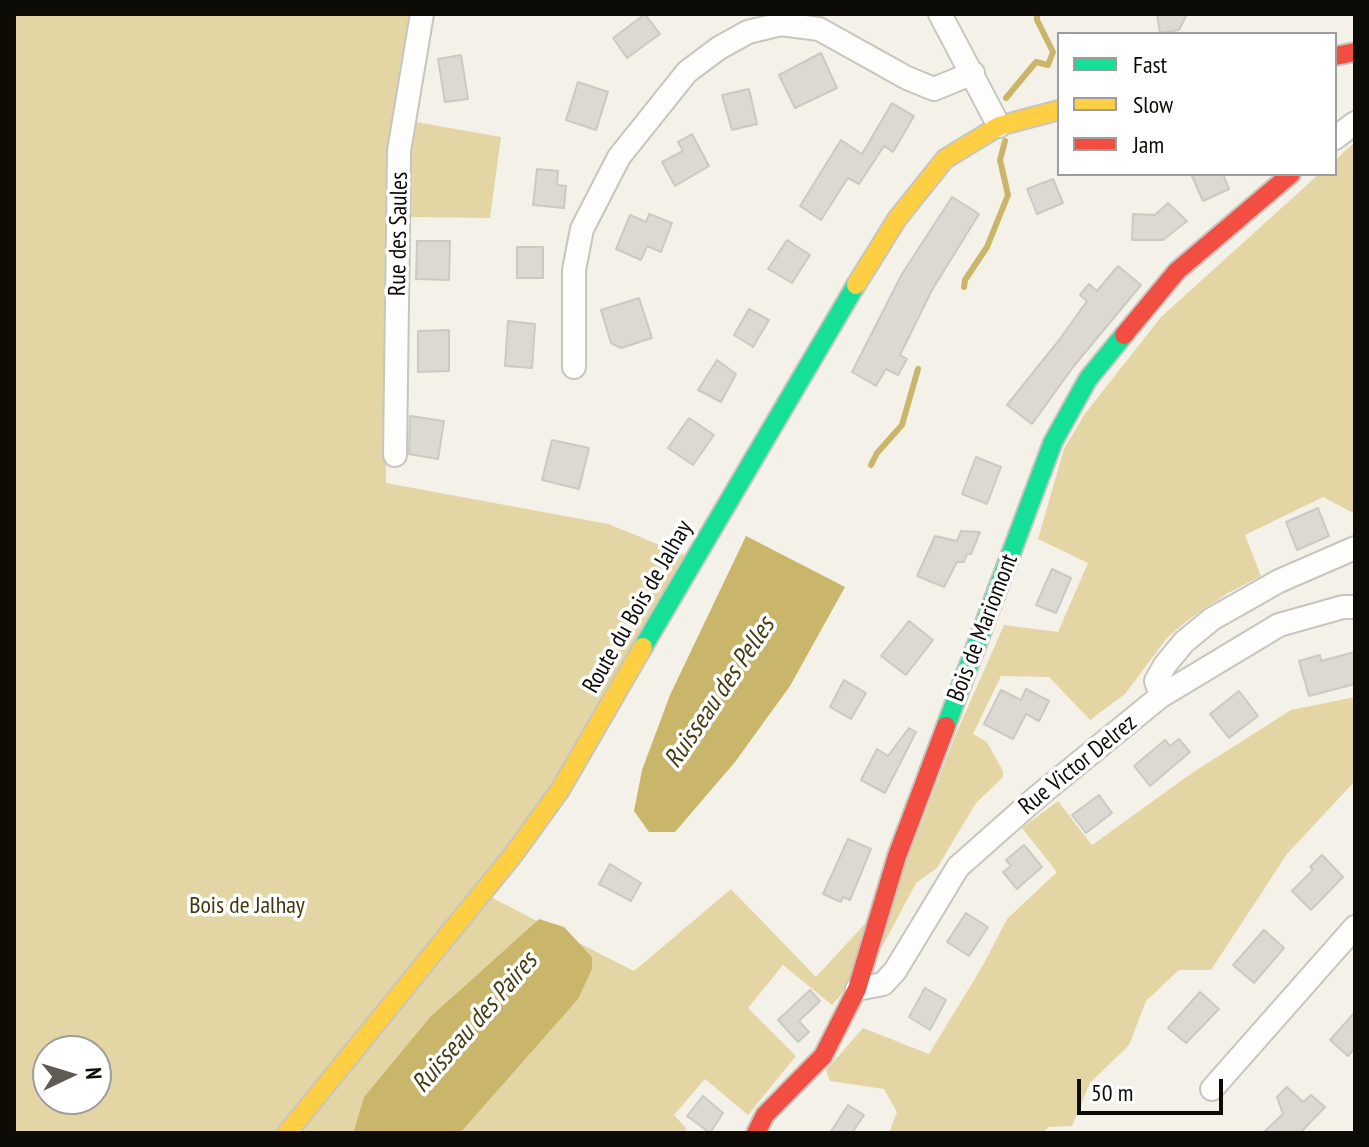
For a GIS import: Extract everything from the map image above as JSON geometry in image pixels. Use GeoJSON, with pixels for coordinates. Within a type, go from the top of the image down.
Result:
{"type":"FeatureCollection","features":[{"type":"Feature","properties":{"kind":"main road","name":"Route du Bois de Jalhay"},"geometry":{"type":"LineString","coordinates":[[287,1133],[513,855],[560,790],[715,520],[897,219],[921,186],[945,159],[999,126],[1057,110]]}},
{"type":"Feature","properties":{"kind":"main road","name":"Bois de Mariomont"},"geometry":{"type":"LineString","coordinates":[[756,1133],[765,1115],[823,1056],[857,989],[897,856],[1053,442],[1088,379],[1177,271],[1289,176]]}},
{"type":"Feature","properties":{"kind":"street","name":"Rue des Saules"},"geometry":{"type":"LineString","coordinates":[[395,455],[399,151],[422,14]]}},
{"type":"Feature","properties":{"kind":"street"},"geometry":{"type":"LineString","coordinates":[[940,14],[999,126]]}},
{"type":"Feature","properties":{"kind":"street"},"geometry":{"type":"LineString","coordinates":[[574,367],[574,270],[582,229],[619,157],[687,72],[708,56],[748,32],[781,24],[819,29],[907,78],[934,89],[973,73]]}},
{"type":"Feature","properties":{"kind":"street"},"geometry":{"type":"LineString","coordinates":[[1337,136],[1355,123]]}},
{"type":"Feature","properties":{"kind":"street"},"geometry":{"type":"LineString","coordinates":[[1161,696],[1156,681],[1165,665],[1184,642],[1212,619],[1279,581],[1355,548]]}},
{"type":"Feature","properties":{"kind":"street","name":"Rue Victor Delrez"},"geometry":{"type":"LineString","coordinates":[[857,989],[883,984],[895,971],[958,867],[1037,797],[1161,696],[1279,625],[1343,607],[1355,607]]}},
{"type":"Feature","properties":{"kind":"street"},"geometry":{"type":"LineString","coordinates":[[1212,1089],[1355,927]]}},
{"type":"Feature","properties":{"kind":"green space","name":"Bois de Jalhay"},"geometry":{"type":"Polygon","coordinates":[[[14,14],[414,14],[401,59],[390,153],[386,483],[608,524],[692,558],[485,894],[537,921],[430,1017],[364,1097],[353,1133],[14,1133],[14,14]]]}},
{"type":"Feature","properties":{"kind":"green space"},"geometry":{"type":"Polygon","coordinates":[[[410,121],[501,137],[490,218],[405,217],[410,121]]]}},
{"type":"Feature","properties":{"kind":"green space"},"geometry":{"type":"Polygon","coordinates":[[[1355,142],[1355,514],[1323,497],[1245,535],[1261,576],[1228,593],[1188,620],[1167,638],[1125,694],[1090,720],[1049,677],[1001,676],[973,734],[987,742],[1003,771],[1003,777],[976,803],[937,868],[916,883],[883,945],[832,1005],[783,965],[748,1008],[796,1056],[748,1115],[705,1079],[674,1115],[686,1128],[685,1133],[460,1133],[511,1072],[592,957],[579,943],[634,971],[731,889],[816,977],[895,891],[955,736],[1004,625],[1058,632],[1088,563],[1038,539],[1064,449],[1084,415],[1161,317],[1317,176],[1337,176],[1337,158],[1355,142]]]}},
{"type":"Feature","properties":{"kind":"green space"},"geometry":{"type":"Polygon","coordinates":[[[1355,697],[1355,781],[1287,854],[1211,970],[1179,970],[1146,1001],[1129,1045],[1090,1083],[1072,1126],[1048,1127],[1043,1133],[889,1133],[897,1112],[884,1089],[830,1081],[826,1070],[863,1028],[929,1054],[1007,919],[1057,872],[1022,828],[1058,801],[1092,845],[1192,773],[1291,710],[1355,697]]]}},
{"type":"Feature","properties":{"kind":"water"},"geometry":{"type":"Polygon","coordinates":[[[746,536],[845,587],[790,686],[735,762],[675,832],[649,832],[634,811],[642,770],[670,695],[746,536]]]}},
{"type":"Feature","properties":{"kind":"water","name":"Ruisseau des Paires"},"geometry":{"type":"Polygon","coordinates":[[[539,919],[564,927],[592,957],[592,969],[578,999],[460,1133],[353,1133],[364,1097],[430,1017],[539,919]]]}},
{"type":"Feature","properties":{"kind":"building"},"geometry":{"type":"Polygon","coordinates":[[[645,14],[660,34],[627,58],[613,38],[645,14]]]}},
{"type":"Feature","properties":{"kind":"building"},"geometry":{"type":"Polygon","coordinates":[[[1157,14],[1187,14],[1179,30],[1160,32],[1157,14]]]}},
{"type":"Feature","properties":{"kind":"building"},"geometry":{"type":"Polygon","coordinates":[[[821,53],[837,88],[795,108],[779,75],[821,53]]]}},
{"type":"Feature","properties":{"kind":"building"},"geometry":{"type":"Polygon","coordinates":[[[461,55],[468,99],[445,102],[438,59],[461,55]]]}},
{"type":"Feature","properties":{"kind":"building"},"geometry":{"type":"Polygon","coordinates":[[[578,82],[608,92],[596,130],[566,120],[578,82]]]}},
{"type":"Feature","properties":{"kind":"building"},"geometry":{"type":"Polygon","coordinates":[[[749,89],[757,124],[732,130],[722,95],[749,89]]]}},
{"type":"Feature","properties":{"kind":"building"},"geometry":{"type":"Polygon","coordinates":[[[892,103],[914,116],[893,152],[884,146],[859,184],[848,178],[821,220],[800,206],[841,140],[862,154],[892,103]]]}},
{"type":"Feature","properties":{"kind":"building"},"geometry":{"type":"Polygon","coordinates":[[[692,134],[709,166],[675,186],[662,162],[683,151],[678,142],[692,134]]]}},
{"type":"Feature","properties":{"kind":"building"},"geometry":{"type":"Polygon","coordinates":[[[537,169],[558,171],[557,185],[566,186],[564,208],[533,205],[537,169]]]}},
{"type":"Feature","properties":{"kind":"building"},"geometry":{"type":"Polygon","coordinates":[[[1192,176],[1224,176],[1229,189],[1203,201],[1192,176]]]}},
{"type":"Feature","properties":{"kind":"building"},"geometry":{"type":"Polygon","coordinates":[[[1053,179],[1063,203],[1037,214],[1027,189],[1053,179]]]}},
{"type":"Feature","properties":{"kind":"building"},"geometry":{"type":"Polygon","coordinates":[[[952,197],[979,214],[932,290],[900,355],[907,359],[898,375],[886,369],[876,386],[852,372],[902,274],[952,197]]]}},
{"type":"Feature","properties":{"kind":"building"},"geometry":{"type":"Polygon","coordinates":[[[1168,203],[1187,221],[1163,240],[1132,240],[1133,214],[1155,215],[1168,203]]]}},
{"type":"Feature","properties":{"kind":"building"},"geometry":{"type":"Polygon","coordinates":[[[649,214],[672,223],[661,252],[647,246],[641,260],[616,249],[630,215],[646,222],[649,214]]]}},
{"type":"Feature","properties":{"kind":"building"},"geometry":{"type":"Polygon","coordinates":[[[787,240],[810,255],[792,283],[768,269],[787,240]]]}},
{"type":"Feature","properties":{"kind":"building"},"geometry":{"type":"Polygon","coordinates":[[[417,241],[450,241],[449,280],[416,279],[417,241]]]}},
{"type":"Feature","properties":{"kind":"building"},"geometry":{"type":"Polygon","coordinates":[[[517,247],[543,247],[543,278],[517,278],[517,247]]]}},
{"type":"Feature","properties":{"kind":"building"},"geometry":{"type":"Polygon","coordinates":[[[1118,266],[1141,285],[1073,367],[1032,424],[1007,405],[1087,301],[1080,295],[1089,284],[1097,291],[1118,266]]]}},
{"type":"Feature","properties":{"kind":"building"},"geometry":{"type":"Polygon","coordinates":[[[639,298],[652,338],[621,348],[611,343],[601,310],[639,298]]]}},
{"type":"Feature","properties":{"kind":"building"},"geometry":{"type":"Polygon","coordinates":[[[749,309],[769,320],[753,347],[734,335],[749,309]]]}},
{"type":"Feature","properties":{"kind":"building"},"geometry":{"type":"Polygon","coordinates":[[[508,321],[535,324],[532,368],[505,366],[508,321]]]}},
{"type":"Feature","properties":{"kind":"building"},"geometry":{"type":"Polygon","coordinates":[[[449,330],[449,371],[418,372],[418,331],[449,330]]]}},
{"type":"Feature","properties":{"kind":"building"},"geometry":{"type":"Polygon","coordinates":[[[717,360],[736,374],[721,402],[698,390],[717,360]]]}},
{"type":"Feature","properties":{"kind":"building"},"geometry":{"type":"Polygon","coordinates":[[[410,416],[444,421],[438,459],[409,454],[410,416]]]}},
{"type":"Feature","properties":{"kind":"building"},"geometry":{"type":"Polygon","coordinates":[[[689,418],[714,435],[693,465],[668,448],[689,418]]]}},
{"type":"Feature","properties":{"kind":"building"},"geometry":{"type":"Polygon","coordinates":[[[552,440],[589,448],[579,489],[542,480],[552,440]]]}},
{"type":"Feature","properties":{"kind":"building"},"geometry":{"type":"Polygon","coordinates":[[[976,457],[1001,467],[987,504],[962,494],[976,457]]]}},
{"type":"Feature","properties":{"kind":"building"},"geometry":{"type":"Polygon","coordinates":[[[1318,508],[1329,536],[1297,550],[1286,522],[1318,508]]]}},
{"type":"Feature","properties":{"kind":"building"},"geometry":{"type":"Polygon","coordinates":[[[961,531],[980,532],[971,554],[967,554],[964,562],[957,562],[944,587],[917,576],[935,536],[957,541],[961,531]]]}},
{"type":"Feature","properties":{"kind":"building"},"geometry":{"type":"Polygon","coordinates":[[[1052,569],[1071,578],[1056,613],[1036,605],[1052,569]]]}},
{"type":"Feature","properties":{"kind":"building"},"geometry":{"type":"Polygon","coordinates":[[[909,621],[933,640],[906,675],[881,656],[909,621]]]}},
{"type":"Feature","properties":{"kind":"building"},"geometry":{"type":"Polygon","coordinates":[[[1355,652],[1355,684],[1309,696],[1299,661],[1320,655],[1321,661],[1355,652]]]}},
{"type":"Feature","properties":{"kind":"building"},"geometry":{"type":"Polygon","coordinates":[[[844,680],[866,693],[851,719],[830,707],[844,680]]]}},
{"type":"Feature","properties":{"kind":"building"},"geometry":{"type":"Polygon","coordinates":[[[1026,689],[1049,701],[1039,721],[1026,714],[1013,739],[984,724],[1001,690],[1021,700],[1026,689]]]}},
{"type":"Feature","properties":{"kind":"building"},"geometry":{"type":"Polygon","coordinates":[[[1239,691],[1258,716],[1229,738],[1210,714],[1239,691]]]}},
{"type":"Feature","properties":{"kind":"building"},"geometry":{"type":"Polygon","coordinates":[[[909,728],[916,732],[885,793],[861,780],[877,749],[888,756],[909,728]]]}},
{"type":"Feature","properties":{"kind":"building"},"geometry":{"type":"Polygon","coordinates":[[[1179,739],[1190,752],[1150,786],[1134,766],[1165,740],[1170,746],[1179,739]]]}},
{"type":"Feature","properties":{"kind":"building"},"geometry":{"type":"Polygon","coordinates":[[[1099,795],[1112,813],[1086,833],[1072,815],[1099,795]]]}},
{"type":"Feature","properties":{"kind":"building"},"geometry":{"type":"Polygon","coordinates":[[[848,839],[871,849],[850,900],[843,897],[841,902],[823,894],[848,839]]]}},
{"type":"Feature","properties":{"kind":"building"},"geometry":{"type":"Polygon","coordinates":[[[1024,845],[1042,867],[1017,889],[1003,872],[1011,866],[1006,860],[1024,845]]]}},
{"type":"Feature","properties":{"kind":"building"},"geometry":{"type":"Polygon","coordinates":[[[1322,855],[1343,877],[1311,910],[1292,891],[1313,870],[1310,867],[1322,855]]]}},
{"type":"Feature","properties":{"kind":"building"},"geometry":{"type":"Polygon","coordinates":[[[610,864],[641,883],[631,901],[599,884],[610,864]]]}},
{"type":"Feature","properties":{"kind":"building"},"geometry":{"type":"Polygon","coordinates":[[[966,913],[988,927],[969,956],[947,942],[966,913]]]}},
{"type":"Feature","properties":{"kind":"building"},"geometry":{"type":"Polygon","coordinates":[[[1264,930],[1284,948],[1254,983],[1233,965],[1264,930]]]}},
{"type":"Feature","properties":{"kind":"building"},"geometry":{"type":"Polygon","coordinates":[[[925,988],[946,1000],[930,1030],[909,1017],[925,988]]]}},
{"type":"Feature","properties":{"kind":"building"},"geometry":{"type":"Polygon","coordinates":[[[810,990],[820,1001],[799,1021],[809,1032],[798,1042],[778,1020],[810,990]]]}},
{"type":"Feature","properties":{"kind":"building"},"geometry":{"type":"Polygon","coordinates":[[[1200,992],[1219,1009],[1186,1043],[1168,1028],[1200,992]]]}},
{"type":"Feature","properties":{"kind":"building"},"geometry":{"type":"Polygon","coordinates":[[[1355,1012],[1355,1048],[1348,1056],[1330,1040],[1355,1012]]]}},
{"type":"Feature","properties":{"kind":"building"},"geometry":{"type":"Polygon","coordinates":[[[1287,1087],[1303,1102],[1311,1095],[1325,1107],[1300,1133],[1263,1133],[1283,1114],[1277,1097],[1287,1087]]]}},
{"type":"Feature","properties":{"kind":"building"},"geometry":{"type":"Polygon","coordinates":[[[703,1096],[723,1113],[710,1133],[687,1116],[703,1096]]]}},
{"type":"Feature","properties":{"kind":"building"},"geometry":{"type":"Polygon","coordinates":[[[848,1105],[864,1115],[852,1133],[830,1133],[848,1105]]]}},
{"type":"Feature","properties":{"kind":"waterway","name":"Ruisseau des Pelles"},"geometry":{"type":"LineString","coordinates":[[1006,98],[1036,62],[1048,65],[1053,52],[1037,14]]}},
{"type":"Feature","properties":{"kind":"waterway","name":"Ruisseau des Pelles"},"geometry":{"type":"LineString","coordinates":[[964,287],[965,280],[987,247],[1008,195],[1000,160],[1005,141]]}},
{"type":"Feature","properties":{"kind":"waterway","name":"Ruisseau des Pelles"},"geometry":{"type":"LineString","coordinates":[[871,465],[877,453],[902,425],[918,369]]}},
{"type":"Feature","properties":{"kind":"traffic: fast"},"geometry":{"type":"LineString","coordinates":[[643,647],[856,285]]}},
{"type":"Feature","properties":{"kind":"traffic: fast"},"geometry":{"type":"LineString","coordinates":[[946,726],[1053,442],[1088,379],[1124,335]]}},
{"type":"Feature","properties":{"kind":"traffic: slow"},"geometry":{"type":"LineString","coordinates":[[856,285],[897,219],[945,159],[999,126],[1057,111]]}},
{"type":"Feature","properties":{"kind":"traffic: slow"},"geometry":{"type":"LineString","coordinates":[[287,1133],[513,855],[560,790],[643,647]]}},
{"type":"Feature","properties":{"kind":"traffic: jam"},"geometry":{"type":"LineString","coordinates":[[1337,56],[1355,52]]}},
{"type":"Feature","properties":{"kind":"traffic: jam"},"geometry":{"type":"LineString","coordinates":[[1124,335],[1177,271],[1289,176]]}},
{"type":"Feature","properties":{"kind":"traffic: jam"},"geometry":{"type":"LineString","coordinates":[[756,1133],[765,1115],[823,1056],[857,989],[897,856],[946,726]]}}]}
